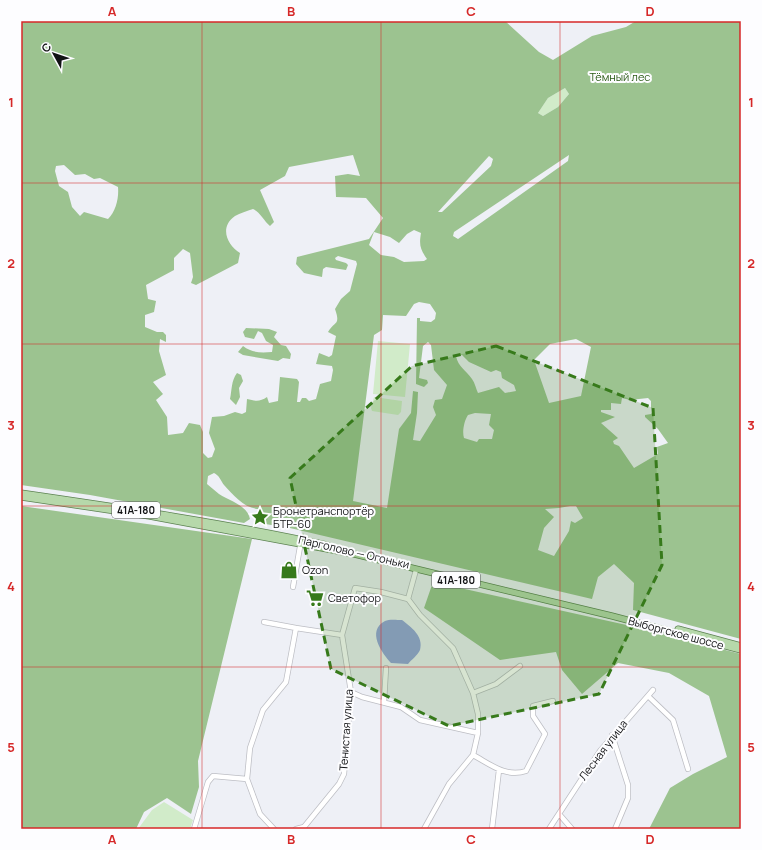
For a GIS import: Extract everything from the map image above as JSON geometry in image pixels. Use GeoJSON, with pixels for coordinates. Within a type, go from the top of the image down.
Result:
{"type":"FeatureCollection","features":[{"type":"Feature","properties":{"kind":"main road","name":"Парголово — Огоньки"},"geometry":{"type":"LineString","coordinates":[[21,493],[150,512],[301,542],[612,615]]}},
{"type":"Feature","properties":{"kind":"main road","name":"Парголово — Огоньки"},"geometry":{"type":"LineString","coordinates":[[21,498],[149,516],[301,542],[612,615]]}},
{"type":"Feature","properties":{"kind":"main road","name":"Выборгское шоссе"},"geometry":{"type":"LineString","coordinates":[[612,615],[741,646]]}},
{"type":"Feature","properties":{"kind":"main road","name":"Выборгское шоссе"},"geometry":{"type":"LineString","coordinates":[[612,615],[741,650]]}},
{"type":"Feature","properties":{"kind":"street"},"geometry":{"type":"LineString","coordinates":[[293,587],[301,542]]}},
{"type":"Feature","properties":{"kind":"street"},"geometry":{"type":"LineString","coordinates":[[408,599],[416,570]]}},
{"type":"Feature","properties":{"kind":"street"},"geometry":{"type":"LineString","coordinates":[[264,622],[342,635],[355,588],[381,592],[408,599],[420,615],[453,648],[473,693],[478,714],[478,733],[474,755],[449,784],[424,829]]}},
{"type":"Feature","properties":{"kind":"street"},"geometry":{"type":"LineString","coordinates":[[274,829],[260,814],[247,779],[250,748],[263,710],[286,682],[296,628]]}},
{"type":"Feature","properties":{"kind":"street","name":"Тенистая улица"},"geometry":{"type":"LineString","coordinates":[[296,829],[306,828],[339,784],[344,774],[351,692],[342,635]]}},
{"type":"Feature","properties":{"kind":"street"},"geometry":{"type":"LineString","coordinates":[[473,693],[496,684],[520,666]]}},
{"type":"Feature","properties":{"kind":"street"},"geometry":{"type":"LineString","coordinates":[[384,702],[386,668]]}},
{"type":"Feature","properties":{"kind":"street","name":"Лесная улица"},"geometry":{"type":"LineString","coordinates":[[549,829],[582,776],[612,735],[653,690]]}},
{"type":"Feature","properties":{"kind":"street"},"geometry":{"type":"LineString","coordinates":[[351,692],[362,697],[401,708],[420,720],[478,733]]}},
{"type":"Feature","properties":{"kind":"street"},"geometry":{"type":"LineString","coordinates":[[648,696],[673,720],[688,768]]}},
{"type":"Feature","properties":{"kind":"street"},"geometry":{"type":"LineString","coordinates":[[474,755],[499,770],[521,773],[526,772],[545,734],[533,716],[533,706],[553,701]]}},
{"type":"Feature","properties":{"kind":"street"},"geometry":{"type":"LineString","coordinates":[[612,735],[628,785],[628,798],[615,829]]}},
{"type":"Feature","properties":{"kind":"street"},"geometry":{"type":"LineString","coordinates":[[492,829],[499,770]]}},
{"type":"Feature","properties":{"kind":"street"},"geometry":{"type":"LineString","coordinates":[[194,829],[208,782],[212,776],[247,779]]}},
{"type":"Feature","properties":{"kind":"street"},"geometry":{"type":"LineString","coordinates":[[559,814],[572,829]]}},
{"type":"Feature","properties":{"kind":"highlighted area"},"geometry":{"type":"Polygon","coordinates":[[[496,346],[653,408],[662,565],[599,694],[449,726],[331,669],[290,478],[412,366],[496,346]]]}},
{"type":"Feature","properties":{"kind":"green space","name":"Тёмный лес"},"geometry":{"type":"Polygon","coordinates":[[[21,21],[505,21],[539,52],[553,60],[592,36],[626,27],[636,21],[741,21],[741,639],[633,610],[634,583],[614,564],[598,577],[592,599],[290,528],[259,523],[261,509],[250,507],[241,502],[214,473],[208,476],[207,484],[219,494],[242,507],[250,519],[244,523],[90,495],[21,485],[21,21]],[[565,88],[548,98],[538,113],[543,116],[558,107],[569,94],[565,88]],[[353,155],[289,167],[285,176],[260,190],[274,222],[270,226],[258,212],[253,209],[235,216],[227,225],[226,230],[228,241],[235,250],[240,253],[238,263],[196,285],[191,283],[193,277],[190,253],[183,249],[174,258],[174,270],[146,285],[148,299],[156,301],[154,312],[145,315],[145,327],[157,332],[163,332],[166,335],[166,342],[160,339],[159,351],[166,375],[153,382],[163,394],[156,400],[167,417],[168,435],[183,433],[189,423],[200,425],[203,432],[203,453],[208,458],[212,457],[215,449],[209,433],[212,417],[224,416],[235,412],[242,414],[246,412],[247,399],[257,401],[267,397],[269,403],[278,401],[280,377],[297,379],[299,382],[297,402],[300,402],[302,398],[306,398],[309,401],[316,399],[320,384],[331,381],[333,370],[332,366],[316,364],[319,353],[329,357],[332,355],[336,336],[328,332],[337,321],[335,309],[341,299],[350,291],[357,264],[356,261],[338,256],[335,258],[336,260],[348,265],[346,270],[326,267],[323,269],[322,277],[304,273],[296,264],[297,257],[369,239],[383,218],[366,198],[336,197],[335,176],[348,174],[360,176],[353,155]],[[569,155],[454,232],[453,236],[458,239],[568,161],[569,155]],[[489,156],[438,212],[442,212],[491,166],[493,159],[489,156]],[[64,165],[56,166],[55,171],[59,186],[68,192],[72,207],[80,216],[84,212],[108,219],[115,208],[118,196],[118,187],[100,178],[94,179],[85,174],[75,175],[64,165]],[[414,230],[407,234],[399,243],[390,237],[374,232],[369,245],[381,255],[394,257],[404,262],[424,261],[427,259],[421,247],[421,233],[414,230]],[[419,302],[414,304],[406,316],[383,315],[382,330],[374,335],[353,501],[387,508],[399,429],[411,413],[413,391],[418,392],[413,440],[420,441],[436,415],[433,407],[435,400],[442,399],[447,385],[434,370],[431,345],[428,342],[423,346],[419,378],[427,380],[428,383],[424,387],[416,384],[417,318],[420,318],[420,321],[431,322],[435,319],[436,313],[430,304],[419,302]],[[576,339],[550,344],[534,360],[549,403],[581,396],[591,347],[576,339]],[[462,355],[456,356],[460,366],[470,376],[478,393],[499,387],[505,393],[516,391],[514,385],[502,378],[501,372],[496,370],[491,372],[469,362],[462,355]],[[622,398],[621,404],[611,403],[611,410],[601,410],[601,412],[615,417],[601,423],[618,438],[613,441],[614,444],[619,446],[634,468],[658,454],[657,447],[668,443],[658,429],[645,417],[645,415],[651,414],[654,411],[651,408],[651,401],[648,398],[630,400],[622,398]],[[475,413],[468,415],[465,420],[463,430],[464,438],[477,442],[479,439],[492,439],[494,430],[489,425],[491,414],[475,413]],[[576,506],[545,509],[554,517],[544,528],[538,550],[554,556],[569,531],[571,521],[575,523],[583,518],[576,506]]]}},
{"type":"Feature","properties":{"kind":"green space"},"geometry":{"type":"Polygon","coordinates":[[[565,88],[569,94],[558,107],[543,116],[538,113],[548,98],[565,88]]]}},
{"type":"Feature","properties":{"kind":"green space"},"geometry":{"type":"Polygon","coordinates":[[[246,328],[269,329],[277,332],[274,337],[281,345],[286,346],[291,354],[290,359],[283,358],[278,361],[243,355],[238,352],[243,346],[257,352],[272,352],[273,345],[266,341],[262,333],[258,331],[254,339],[245,337],[243,332],[246,328]]]}},
{"type":"Feature","properties":{"kind":"green space"},"geometry":{"type":"Polygon","coordinates":[[[378,341],[410,344],[405,397],[373,394],[378,341]]]}},
{"type":"Feature","properties":{"kind":"green space"},"geometry":{"type":"Polygon","coordinates":[[[237,373],[241,375],[243,381],[239,388],[240,397],[236,405],[230,399],[233,382],[237,373]]]}},
{"type":"Feature","properties":{"kind":"green space"},"geometry":{"type":"Polygon","coordinates":[[[374,397],[402,401],[401,412],[398,415],[372,411],[371,408],[374,397]]]}},
{"type":"Feature","properties":{"kind":"green space"},"geometry":{"type":"Polygon","coordinates":[[[21,506],[252,539],[198,761],[199,787],[191,814],[167,798],[144,812],[136,829],[21,829],[21,506]]]}},
{"type":"Feature","properties":{"kind":"green space"},"geometry":{"type":"Polygon","coordinates":[[[433,582],[631,626],[741,654],[741,829],[649,829],[670,788],[693,774],[727,757],[709,696],[669,673],[618,663],[582,694],[562,670],[556,652],[500,660],[424,608],[433,582]]]}},
{"type":"Feature","properties":{"kind":"green space"},"geometry":{"type":"Polygon","coordinates":[[[164,802],[193,820],[190,829],[138,829],[152,810],[164,802]]]}},
{"type":"Feature","properties":{"kind":"water"},"geometry":{"type":"Polygon","coordinates":[[[402,620],[416,632],[421,645],[418,654],[408,664],[391,663],[380,648],[376,636],[379,625],[385,621],[402,620]]]}},
{"type":"Feature","properties":{"kind":"place","name":"Бронетранспортёр БТР-60"},"geometry":{"type":"Point","coordinates":[260,517]}},
{"type":"Feature","properties":{"kind":"place","name":"Ozon"},"geometry":{"type":"Point","coordinates":[289,570]}},
{"type":"Feature","properties":{"kind":"place","name":"Светофор"},"geometry":{"type":"Point","coordinates":[315,598]}}]}
